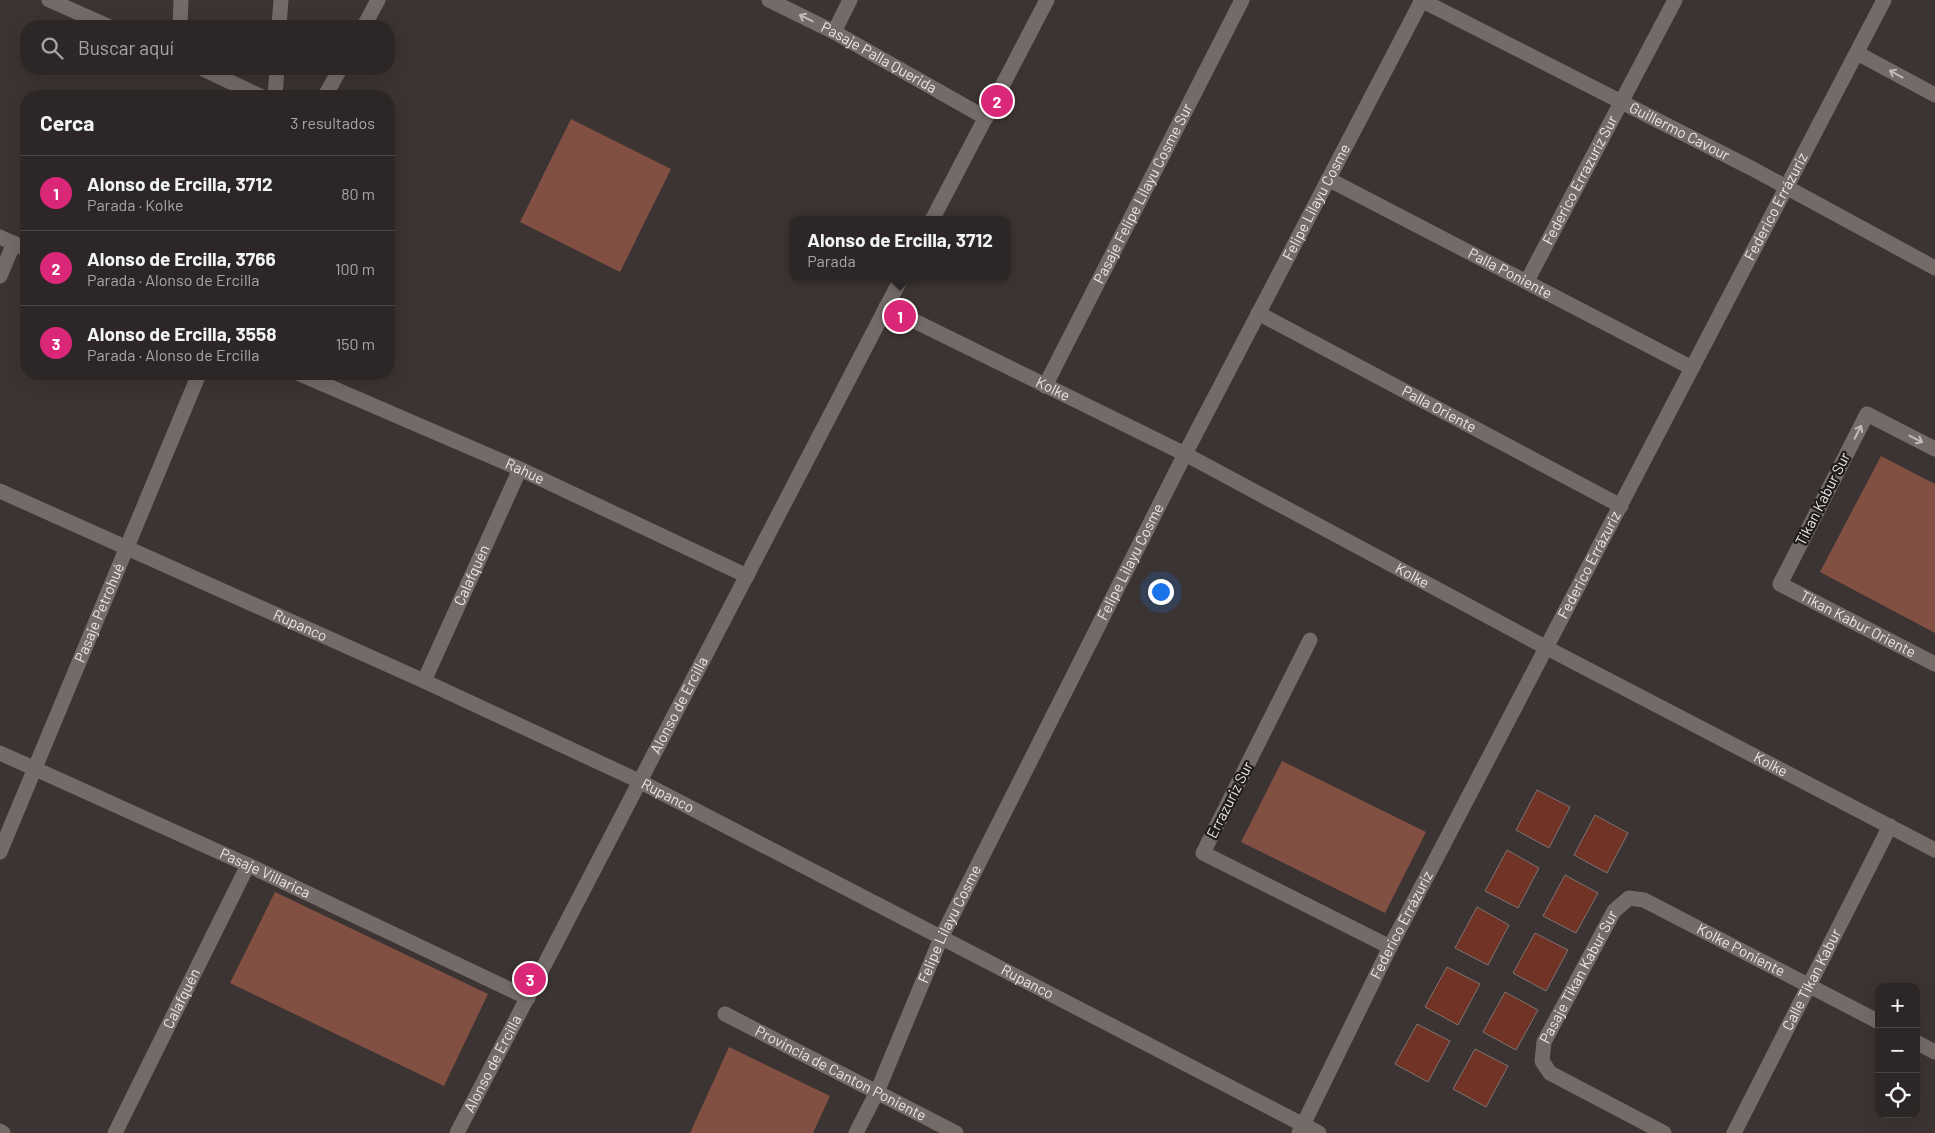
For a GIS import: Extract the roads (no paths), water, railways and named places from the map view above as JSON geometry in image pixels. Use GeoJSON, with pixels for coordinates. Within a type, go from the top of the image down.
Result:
{"type":"FeatureCollection","features":[{"type":"Feature","properties":{"kind":"street"},"geometry":{"type":"LineString","coordinates":[[49,0],[94,20]]}},
{"type":"Feature","properties":{"kind":"street"},"geometry":{"type":"LineString","coordinates":[[180,20],[181,0]]}},
{"type":"Feature","properties":{"kind":"street"},"geometry":{"type":"LineString","coordinates":[[279,20],[281,0]]}},
{"type":"Feature","properties":{"kind":"street"},"geometry":{"type":"LineString","coordinates":[[367,20],[378,0]]}},
{"type":"Feature","properties":{"kind":"street","name":"Pasaje Palla Querida"},"geometry":{"type":"LineString","coordinates":[[769,0],[834,32],[986,118]]}},
{"type":"Feature","properties":{"kind":"street"},"geometry":{"type":"LineString","coordinates":[[834,32],[850,0]]}},
{"type":"Feature","properties":{"kind":"street"},"geometry":{"type":"LineString","coordinates":[[934,216],[1047,0]]}},
{"type":"Feature","properties":{"kind":"street","name":"Pasaje Felipe Lilayu Cosme Sur"},"geometry":{"type":"LineString","coordinates":[[1046,386],[1242,0]]}},
{"type":"Feature","properties":{"kind":"street","name":"Guillermo Cavour"},"geometry":{"type":"LineString","coordinates":[[1422,0],[1752,169],[1935,268]]}},
{"type":"Feature","properties":{"kind":"street","name":"Felipe Lilayu Cosme"},"geometry":{"type":"LineString","coordinates":[[856,1133],[877,1092],[941,938],[1185,454],[1422,0]]}},
{"type":"Feature","properties":{"kind":"street","name":"Federico Errazuríz Sur"},"geometry":{"type":"LineString","coordinates":[[1526,281],[1674,0]]}},
{"type":"Feature","properties":{"kind":"street","name":"Federico Errázuriz"},"geometry":{"type":"LineString","coordinates":[[1301,1129],[1390,947],[1884,0]]}},
{"type":"Feature","properties":{"kind":"street"},"geometry":{"type":"LineString","coordinates":[[1857,53],[1935,95]]}},
{"type":"Feature","properties":{"kind":"street"},"geometry":{"type":"LineString","coordinates":[[215,75],[247,90]]}},
{"type":"Feature","properties":{"kind":"street"},"geometry":{"type":"LineString","coordinates":[[275,90],[277,75]]}},
{"type":"Feature","properties":{"kind":"street"},"geometry":{"type":"LineString","coordinates":[[328,90],[337,75]]}},
{"type":"Feature","properties":{"kind":"street","name":"Palla Poniente"},"geometry":{"type":"LineString","coordinates":[[1328,179],[1692,368]]}},
{"type":"Feature","properties":{"kind":"street"},"geometry":{"type":"LineString","coordinates":[[0,237],[20,246],[0,276]]}},
{"type":"Feature","properties":{"kind":"street","name":"Alonso de Ercilla"},"geometry":{"type":"LineString","coordinates":[[457,1133],[900,281]]}},
{"type":"Feature","properties":{"kind":"street","name":"Kolke"},"geometry":{"type":"LineString","coordinates":[[886,307],[1185,454],[1545,647],[1935,850]]}},
{"type":"Feature","properties":{"kind":"street","name":"Palla Oriente"},"geometry":{"type":"LineString","coordinates":[[1258,313],[1621,506]]}},
{"type":"Feature","properties":{"kind":"street","name":"Pasaje Petrohué"},"geometry":{"type":"LineString","coordinates":[[0,852],[197,380]]}},
{"type":"Feature","properties":{"kind":"street","name":"Rahue"},"geometry":{"type":"LineString","coordinates":[[314,380],[520,470],[747,576]]}},
{"type":"Feature","properties":{"kind":"street","name":"Tikan Kabur Sur"},"geometry":{"type":"LineString","coordinates":[[1780,584],[1867,414],[1935,449]]}},
{"type":"Feature","properties":{"kind":"street","name":"Calafquén"},"geometry":{"type":"LineString","coordinates":[[424,681],[520,470]]}},
{"type":"Feature","properties":{"kind":"street","name":"Rupanco"},"geometry":{"type":"LineString","coordinates":[[0,491],[424,681],[639,781],[941,938],[1301,1129],[1319,1133]]}},
{"type":"Feature","properties":{"kind":"street","name":"Tikan Kabur Oriente"},"geometry":{"type":"LineString","coordinates":[[1780,584],[1935,664]]}},
{"type":"Feature","properties":{"kind":"street","name":"Errazuriz Sur"},"geometry":{"type":"LineString","coordinates":[[1310,640],[1203,853],[1390,947]]}},
{"type":"Feature","properties":{"kind":"street","name":"Pasaje Villarica"},"geometry":{"type":"LineString","coordinates":[[0,752],[248,865],[528,998]]}},
{"type":"Feature","properties":{"kind":"street","name":"Calle Tikan Kabur"},"geometry":{"type":"LineString","coordinates":[[1734,1133],[1890,826]]}},
{"type":"Feature","properties":{"kind":"street","name":"Calafquén"},"geometry":{"type":"LineString","coordinates":[[115,1133],[248,865]]}},
{"type":"Feature","properties":{"kind":"street","name":"Kolke Poniente"},"geometry":{"type":"LineString","coordinates":[[1629,898],[1644,900],[1875,1020]]}},
{"type":"Feature","properties":{"kind":"street","name":"Pasaje Tikan Kabur Sur"},"geometry":{"type":"LineString","coordinates":[[1629,898],[1614,912],[1544,1042],[1542,1061],[1550,1073],[1664,1133]]}},
{"type":"Feature","properties":{"kind":"street","name":"Provincia de Canton Poniente"},"geometry":{"type":"LineString","coordinates":[[725,1014],[956,1133]]}},
{"type":"Feature","properties":{"kind":"street"},"geometry":{"type":"LineString","coordinates":[[1920,1044],[1935,1052]]}},
{"type":"Feature","properties":{"kind":"street"},"geometry":{"type":"LineString","coordinates":[[0,1131],[4,1133]]}},
{"type":"Feature","properties":{"kind":"place","name":"Alonso de Ercilla, 3766"},"geometry":{"type":"Point","coordinates":[997,101]}},
{"type":"Feature","properties":{"kind":"place","name":"Alonso de Ercilla, 3712"},"geometry":{"type":"Point","coordinates":[900,316]}},
{"type":"Feature","properties":{"kind":"place","name":"Alonso de Ercilla, 3558"},"geometry":{"type":"Point","coordinates":[530,979]}}]}
